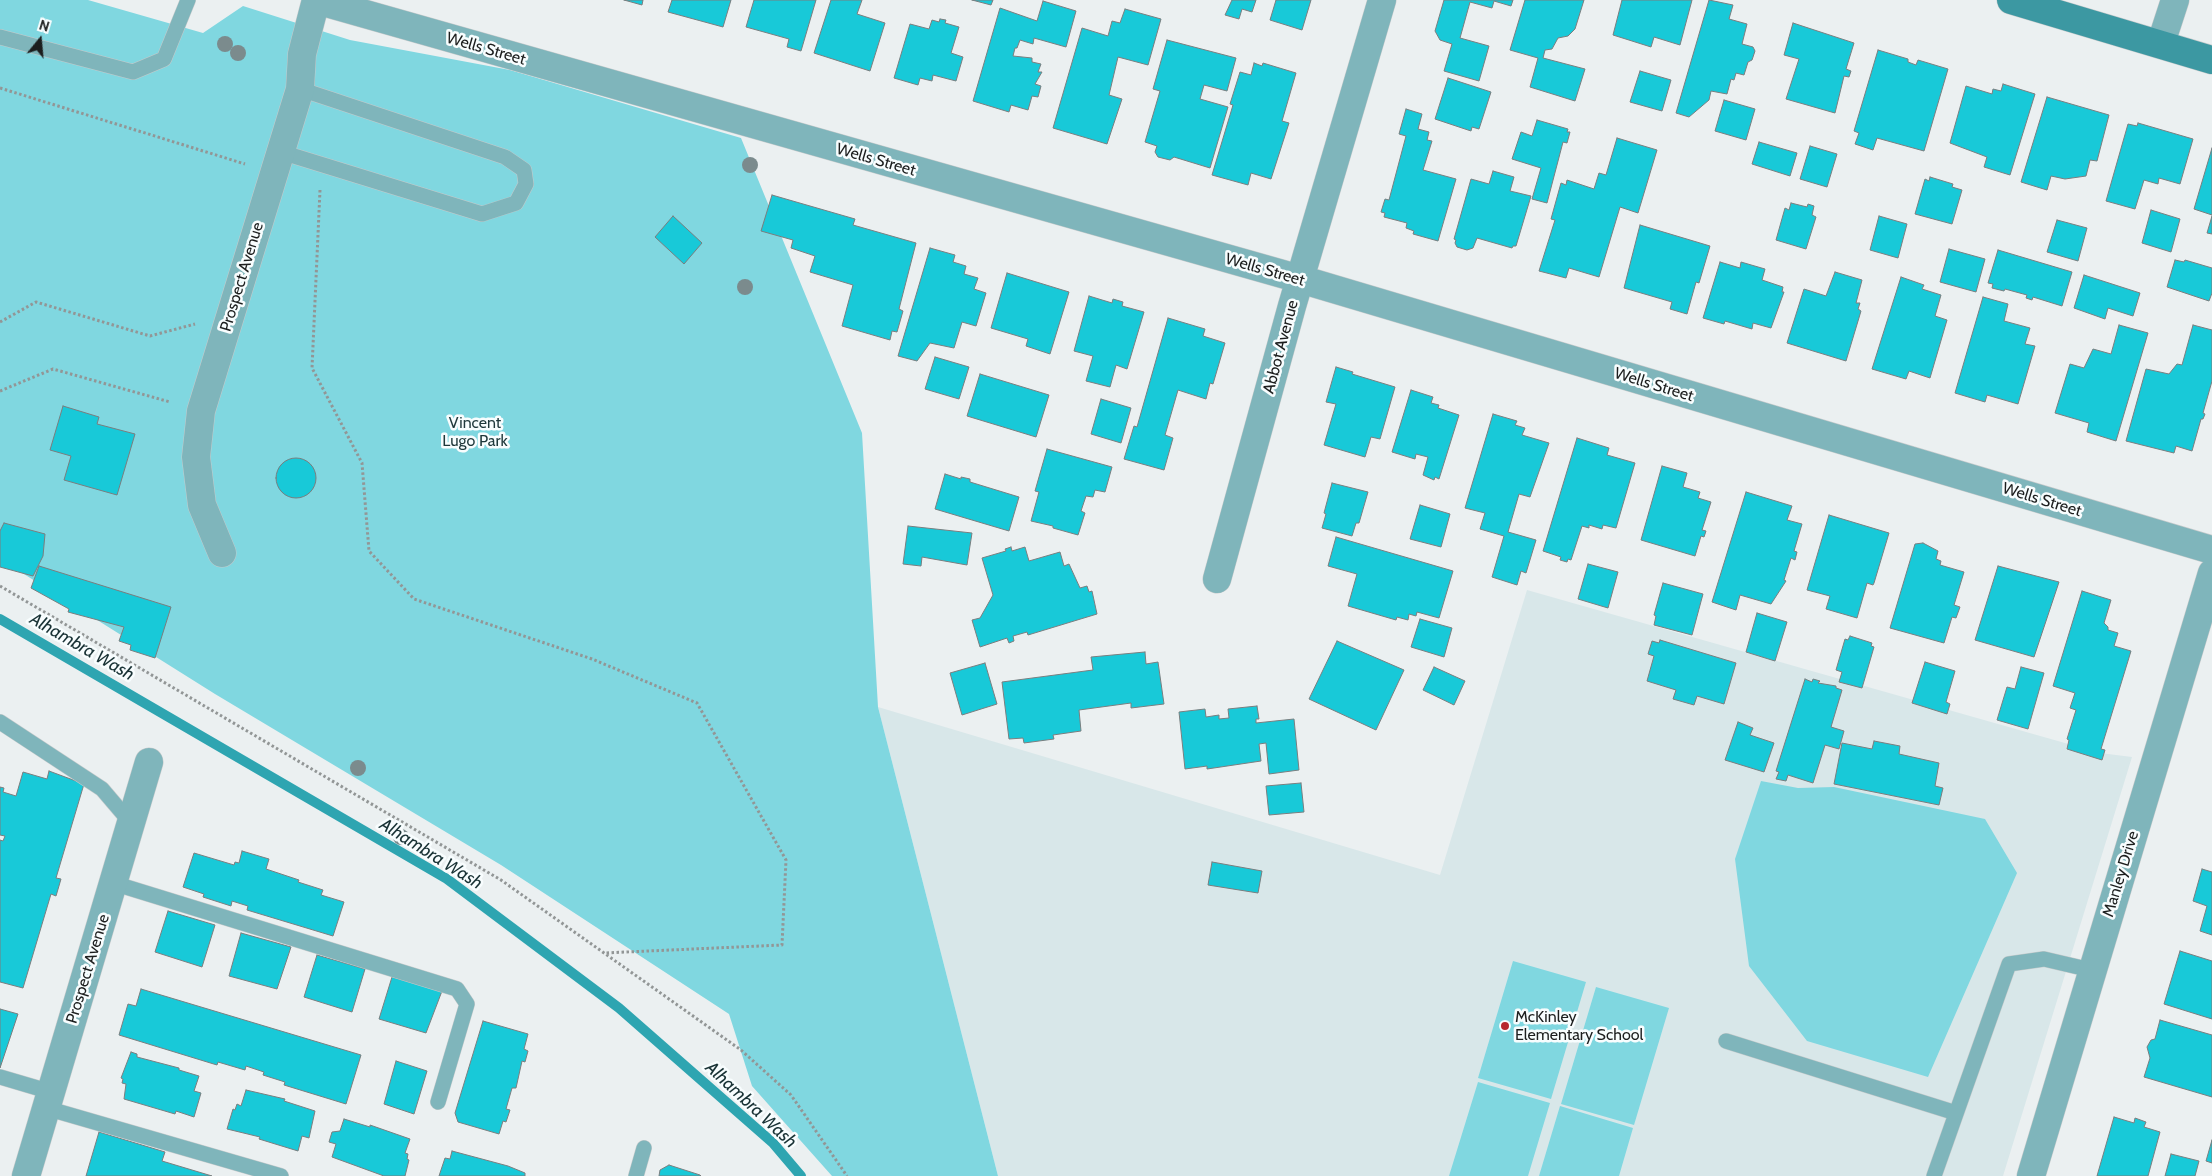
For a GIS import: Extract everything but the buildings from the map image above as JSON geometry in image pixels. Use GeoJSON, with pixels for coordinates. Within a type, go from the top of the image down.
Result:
{"type":"FeatureCollection","features":[{"type":"Feature","properties":{"kind":"street","name":"Prospect Avenue"},"geometry":{"type":"LineString","coordinates":[[222,553],[202,505],[196,457],[201,412],[300,89],[302,54],[316,0]]}},
{"type":"Feature","properties":{"kind":"street","name":"Wells Street"},"geometry":{"type":"LineString","coordinates":[[316,0],[1300,280],[2212,550]]}},
{"type":"Feature","properties":{"kind":"street","name":"Abbot Avenue"},"geometry":{"type":"LineString","coordinates":[[1217,579],[1300,280],[1382,0]]}},
{"type":"Feature","properties":{"kind":"street"},"geometry":{"type":"LineString","coordinates":[[2011,0],[2161,43],[2212,60]]}},
{"type":"Feature","properties":{"kind":"street"},"geometry":{"type":"LineString","coordinates":[[2161,43],[2175,0]]}},
{"type":"Feature","properties":{"kind":"street","name":"Manley Drive"},"geometry":{"type":"LineString","coordinates":[[2031,1176],[2091,970],[2212,573]]}},
{"type":"Feature","properties":{"kind":"street","name":"Prospect Avenue"},"geometry":{"type":"LineString","coordinates":[[26,1176],[149,762]]}},
{"type":"Feature","properties":{"kind":"lane"},"geometry":{"type":"LineString","coordinates":[[0,37],[133,72],[164,59],[188,0]]}},
{"type":"Feature","properties":{"kind":"lane"},"geometry":{"type":"LineString","coordinates":[[277,162],[482,214],[516,203],[526,184],[524,170],[505,157],[300,89]]}},
{"type":"Feature","properties":{"kind":"lane"},"geometry":{"type":"LineString","coordinates":[[0,722],[102,789],[131,823]]}},
{"type":"Feature","properties":{"kind":"lane"},"geometry":{"type":"LineString","coordinates":[[113,883],[457,989],[467,1004],[438,1102]]}},
{"type":"Feature","properties":{"kind":"lane"},"geometry":{"type":"LineString","coordinates":[[1934,1176],[2009,964],[2044,959],[2091,970]]}},
{"type":"Feature","properties":{"kind":"lane"},"geometry":{"type":"LineString","coordinates":[[1726,1041],[1956,1113]]}},
{"type":"Feature","properties":{"kind":"lane"},"geometry":{"type":"LineString","coordinates":[[0,1077],[49,1100],[281,1176]]}},
{"type":"Feature","properties":{"kind":"lane"},"geometry":{"type":"LineString","coordinates":[[636,1176],[644,1148]]}},
{"type":"Feature","properties":{"kind":"path"},"geometry":{"type":"LineString","coordinates":[[0,88],[277,162]]}},
{"type":"Feature","properties":{"kind":"path"},"geometry":{"type":"LineString","coordinates":[[320,187],[312,368],[362,463],[369,551],[414,599],[592,659],[697,703],[786,860],[782,945],[604,953]]}},
{"type":"Feature","properties":{"kind":"path"},"geometry":{"type":"LineString","coordinates":[[0,322],[36,302],[150,336],[231,315]]}},
{"type":"Feature","properties":{"kind":"path"},"geometry":{"type":"LineString","coordinates":[[0,391],[53,369],[201,412]]}},
{"type":"Feature","properties":{"kind":"path"},"geometry":{"type":"LineString","coordinates":[[0,586],[453,850],[501,880],[741,1050],[791,1095],[847,1176]]}},
{"type":"Feature","properties":{"kind":"shaded area","name":"McKinley Elementary School"},"geometry":{"type":"Polygon","coordinates":[[[1527,590],[2100,753],[2132,757],[2003,1176],[998,1176],[878,707],[1440,875],[1527,590]]]}},
{"type":"Feature","properties":{"kind":"green space","name":"Vincent Lugo Park"},"geometry":{"type":"Polygon","coordinates":[[[0,0],[88,0],[203,33],[243,6],[350,40],[510,70],[741,138],[862,433],[878,707],[998,1176],[832,1176],[752,1086],[729,1014],[501,865],[215,694],[0,559],[0,0]]]}},
{"type":"Feature","properties":{"kind":"green space"},"geometry":{"type":"Polygon","coordinates":[[[1761,781],[1798,788],[1834,787],[1985,819],[2017,873],[1928,1077],[1807,1041],[1749,966],[1735,859],[1761,781]]]}},
{"type":"Feature","properties":{"kind":"green space"},"geometry":{"type":"Polygon","coordinates":[[[1513,961],[1586,982],[1551,1099],[1478,1078],[1513,961]]]}},
{"type":"Feature","properties":{"kind":"green space"},"geometry":{"type":"Polygon","coordinates":[[[1596,987],[1669,1008],[1634,1125],[1561,1104],[1596,987]]]}},
{"type":"Feature","properties":{"kind":"green space"},"geometry":{"type":"Polygon","coordinates":[[[1478,1082],[1550,1103],[1528,1176],[1449,1176],[1478,1082]]]}},
{"type":"Feature","properties":{"kind":"green space"},"geometry":{"type":"Polygon","coordinates":[[[1560,1106],[1633,1128],[1619,1176],[1539,1176],[1560,1106]]]}},
{"type":"Feature","properties":{"kind":"waterway","name":"Alhambra Wash"},"geometry":{"type":"LineString","coordinates":[[0,619],[447,879],[619,1008],[773,1143],[801,1176]]}},
{"type":"Feature","properties":{"kind":"place","name":"McKinley Elementary School"},"geometry":{"type":"Point","coordinates":[1505,1026]}}]}
